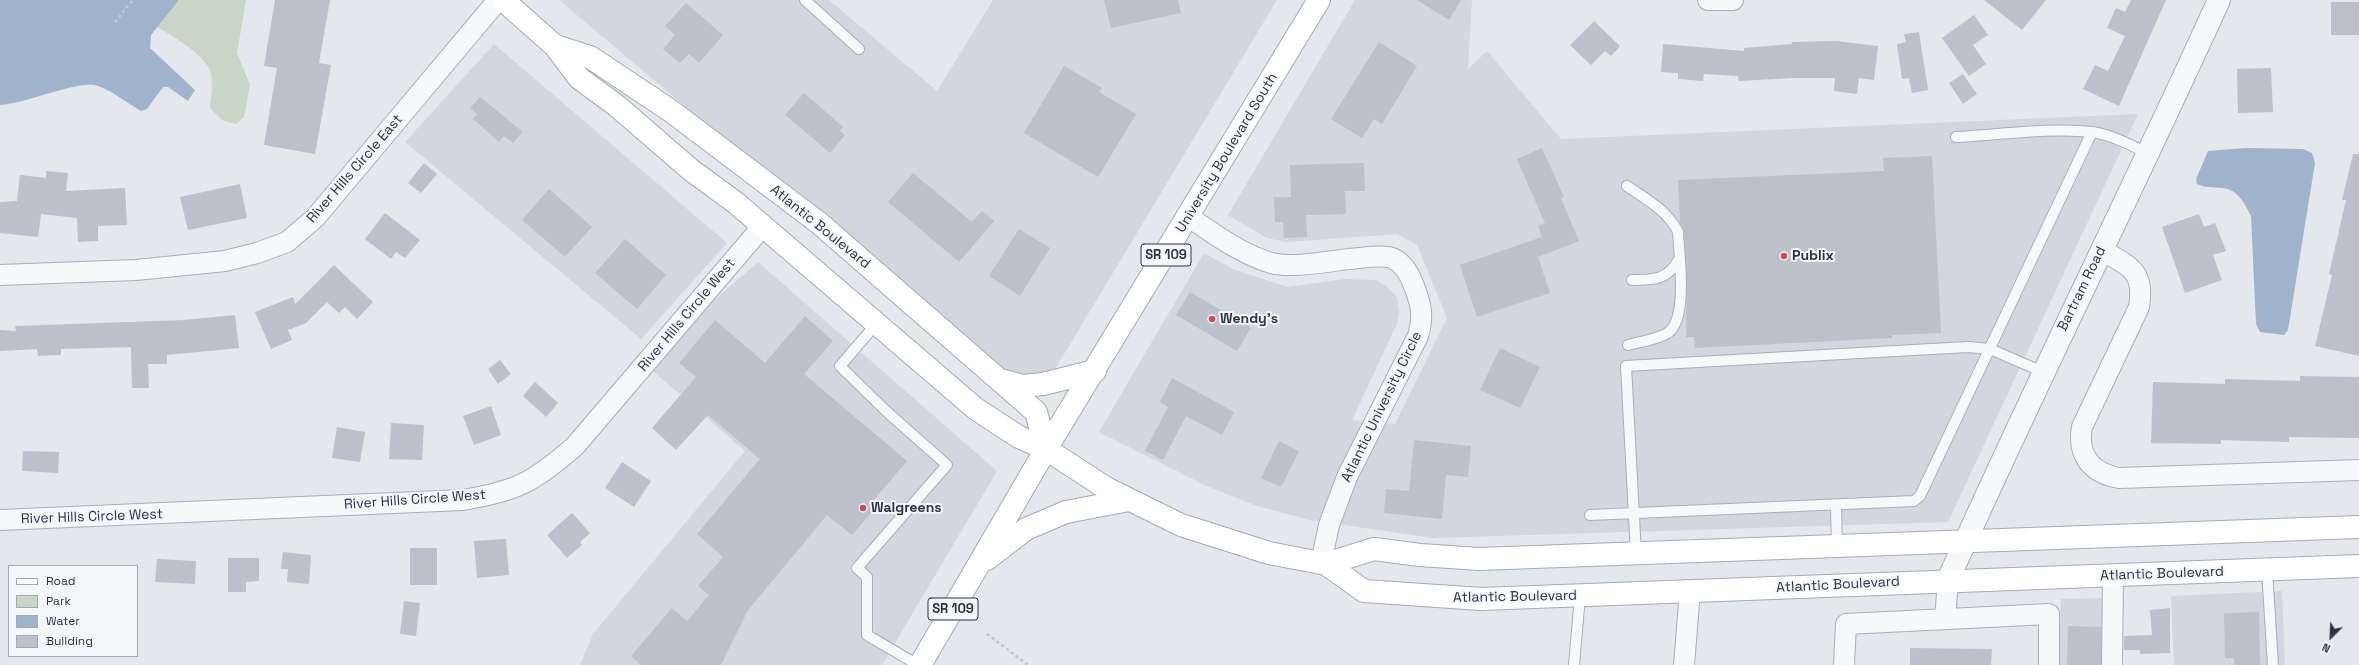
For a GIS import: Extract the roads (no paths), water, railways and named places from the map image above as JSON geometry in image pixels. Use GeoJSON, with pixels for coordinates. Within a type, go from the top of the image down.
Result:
{"type":"FeatureCollection","features":[{"type":"Feature","properties":{"kind":"main road","name":"Atlantic Boulevard"},"geometry":{"type":"LineString","coordinates":[[503,0],[555,46],[579,78],[617,106],[691,170],[736,203],[762,227],[877,323],[976,409],[1019,437],[1046,449],[1106,488],[1181,526],[1268,553],[1324,564],[1364,591],[1474,599],[1690,592],[1948,580],[2113,576],[2359,566]]}},
{"type":"Feature","properties":{"kind":"main road","name":"University Boulevard South"},"geometry":{"type":"LineString","coordinates":[[1046,449],[1189,217],[1320,0]]}},
{"type":"Feature","properties":{"kind":"main road","name":"Atlantic Boulevard"},"geometry":{"type":"LineString","coordinates":[[555,46],[590,56],[671,111],[819,223],[1036,412],[1046,449]]}},
{"type":"Feature","properties":{"kind":"main road"},"geometry":{"type":"LineString","coordinates":[[1000,380],[1023,386],[1043,384],[1095,371]]}},
{"type":"Feature","properties":{"kind":"main road","name":"SR 109"},"geometry":{"type":"LineString","coordinates":[[919,665],[1046,449]]}},
{"type":"Feature","properties":{"kind":"main road"},"geometry":{"type":"LineString","coordinates":[[978,566],[1026,529],[1066,512],[1129,500]]}},
{"type":"Feature","properties":{"kind":"main road","name":"Atlantic Boulevard"},"geometry":{"type":"LineString","coordinates":[[1324,564],[1374,549],[1420,556],[1479,559],[2359,527]]}},
{"type":"Feature","properties":{"kind":"street","name":"River Hills Circle East"},"geometry":{"type":"LineString","coordinates":[[0,275],[136,270],[225,261],[256,253],[287,242],[315,218],[498,0]]}},
{"type":"Feature","properties":{"kind":"street"},"geometry":{"type":"LineString","coordinates":[[1708,0],[1733,0]]}},
{"type":"Feature","properties":{"kind":"street","name":"Bartram Road"},"geometry":{"type":"LineString","coordinates":[[1948,580],[2043,372],[2149,154],[2219,0]]}},
{"type":"Feature","properties":{"kind":"street","name":"Atlantic University Circle"},"geometry":{"type":"LineString","coordinates":[[1189,217],[1235,247],[1272,263],[1291,265],[1377,256],[1393,258],[1404,267],[1411,277],[1422,306],[1422,320],[1418,336],[1347,477],[1329,525],[1324,564]]}},
{"type":"Feature","properties":{"kind":"street","name":"River Hills Circle West"},"geometry":{"type":"LineString","coordinates":[[0,520],[463,500],[499,494],[524,485],[551,467],[575,446],[762,227]]}},
{"type":"Feature","properties":{"kind":"street"},"geometry":{"type":"LineString","coordinates":[[2101,250],[2129,265],[2139,277],[2142,291],[2139,307],[2082,427],[2080,439],[2084,456],[2093,468],[2106,476],[2119,478],[2359,470]]}},
{"type":"Feature","properties":{"kind":"street"},"geometry":{"type":"LineString","coordinates":[[2112,665],[2113,576]]}},
{"type":"Feature","properties":{"kind":"street"},"geometry":{"type":"LineString","coordinates":[[1945,619],[1948,580]]}},
{"type":"Feature","properties":{"kind":"street"},"geometry":{"type":"LineString","coordinates":[[1684,665],[1690,592]]}},
{"type":"Feature","properties":{"kind":"street"},"geometry":{"type":"LineString","coordinates":[[1844,665],[1846,624],[2049,614],[2049,665]]}},
{"type":"Feature","properties":{"kind":"lane"},"geometry":{"type":"LineString","coordinates":[[804,0],[859,48]]}},
{"type":"Feature","properties":{"kind":"lane"},"geometry":{"type":"LineString","coordinates":[[1956,137],[2071,131],[2092,132],[2111,136],[2149,154]]}},
{"type":"Feature","properties":{"kind":"lane"},"geometry":{"type":"LineString","coordinates":[[1590,515],[1914,502],[1920,496],[2092,132]]}},
{"type":"Feature","properties":{"kind":"lane"},"geometry":{"type":"LineString","coordinates":[[1627,186],[1673,221],[1678,232],[1681,307],[1677,321],[1669,332],[1628,345]]}},
{"type":"Feature","properties":{"kind":"lane"},"geometry":{"type":"LineString","coordinates":[[1632,280],[1650,280],[1664,276],[1673,270],[1679,259]]}},
{"type":"Feature","properties":{"kind":"lane"},"geometry":{"type":"LineString","coordinates":[[877,323],[840,366],[886,411],[947,465],[857,568],[868,578],[867,635],[919,665]]}},
{"type":"Feature","properties":{"kind":"lane"},"geometry":{"type":"LineString","coordinates":[[1636,554],[1626,366],[1990,348],[2043,372]]}},
{"type":"Feature","properties":{"kind":"lane"},"geometry":{"type":"LineString","coordinates":[[1836,506],[1837,547]]}},
{"type":"Feature","properties":{"kind":"lane"},"geometry":{"type":"LineString","coordinates":[[2267,570],[2273,665]]}},
{"type":"Feature","properties":{"kind":"lane"},"geometry":{"type":"LineString","coordinates":[[1574,665],[1580,596]]}},
{"type":"Feature","properties":{"kind":"water"},"geometry":{"type":"Polygon","coordinates":[[[0,0],[179,0],[151,35],[150,48],[195,90],[188,101],[168,87],[163,87],[147,109],[141,111],[109,91],[98,86],[90,85],[66,89],[11,104],[0,105],[0,0]]]}},
{"type":"Feature","properties":{"kind":"water"},"geometry":{"type":"Polygon","coordinates":[[[2246,148],[2303,149],[2312,153],[2315,163],[2288,330],[2284,335],[2260,332],[2256,324],[2251,216],[2246,207],[2237,194],[2228,189],[2206,187],[2197,184],[2196,179],[2208,151],[2246,148]]]}},
{"type":"Feature","properties":{"kind":"place","name":"Publix"},"geometry":{"type":"Point","coordinates":[1784,256]}},
{"type":"Feature","properties":{"kind":"place","name":"Wendy's"},"geometry":{"type":"Point","coordinates":[1212,319]}},
{"type":"Feature","properties":{"kind":"place","name":"Walgreens"},"geometry":{"type":"Point","coordinates":[863,508]}}]}
